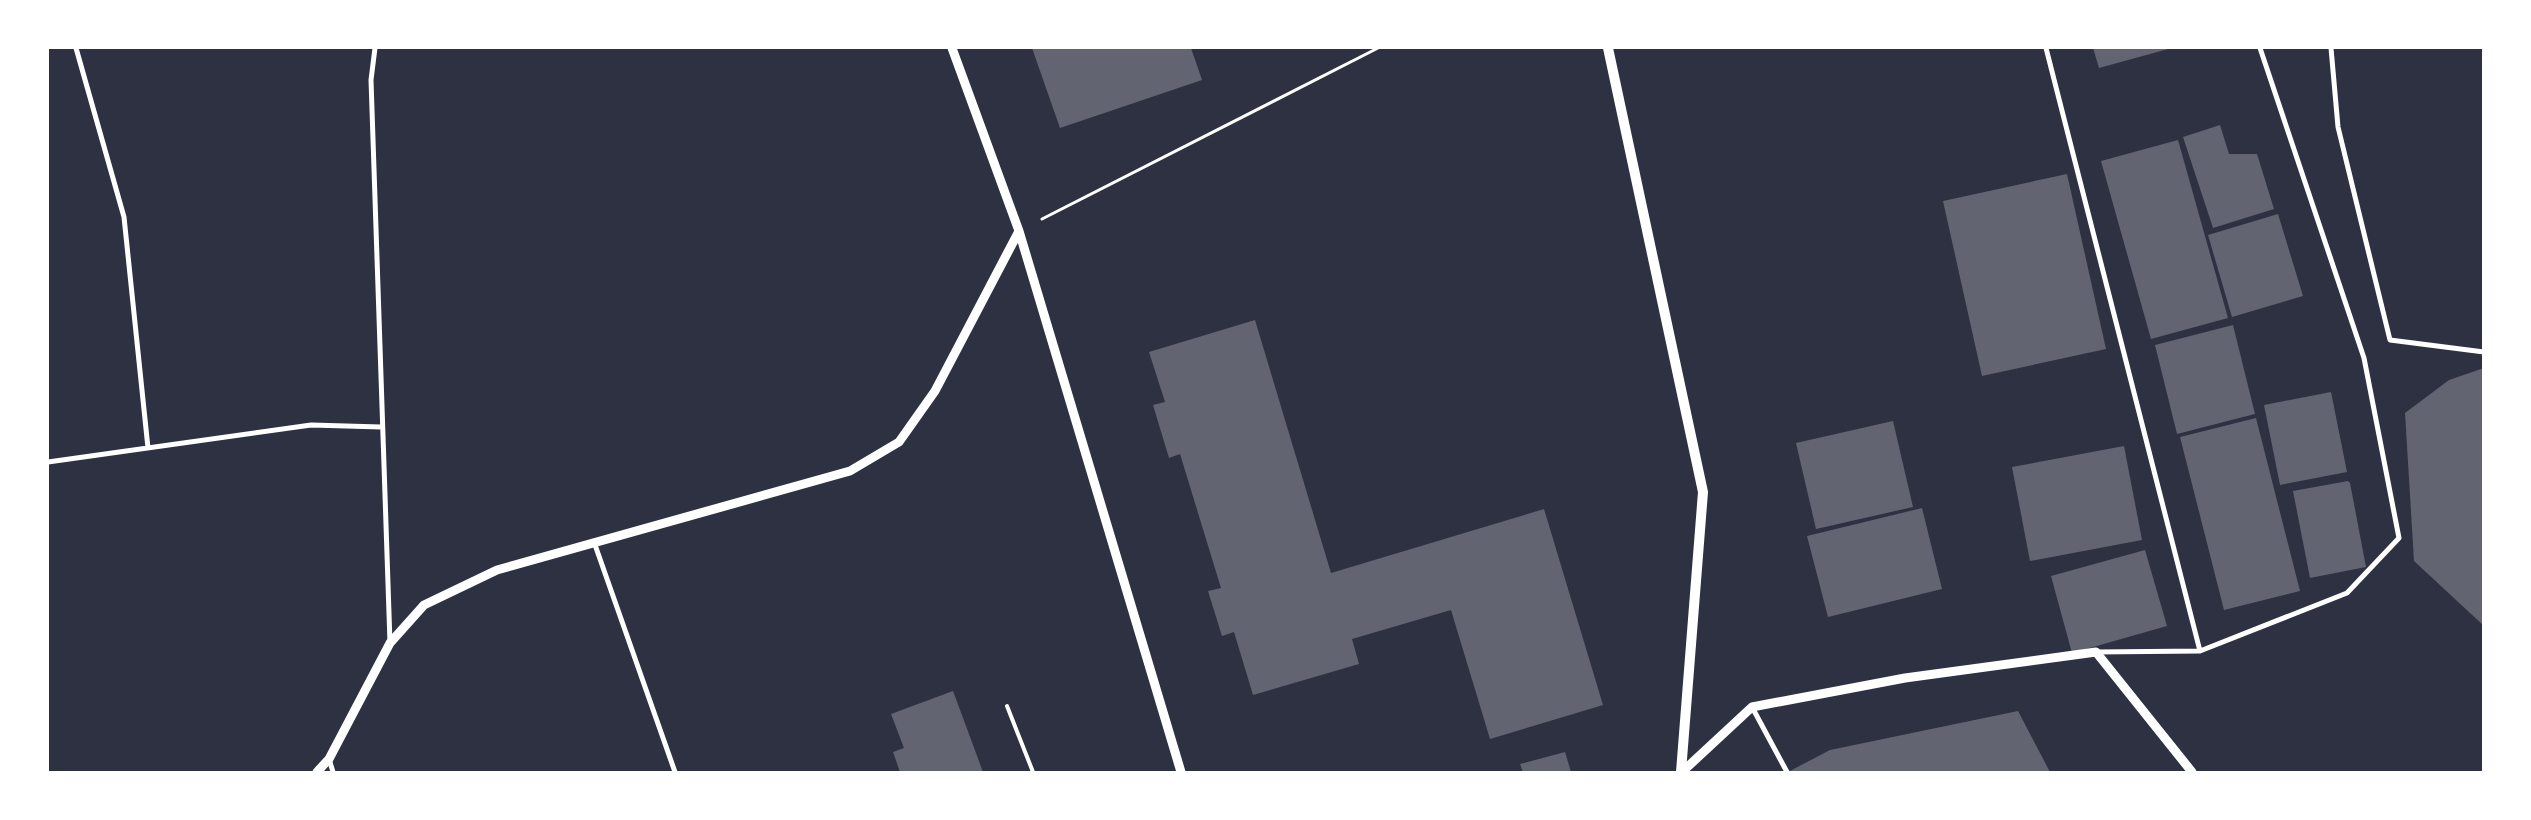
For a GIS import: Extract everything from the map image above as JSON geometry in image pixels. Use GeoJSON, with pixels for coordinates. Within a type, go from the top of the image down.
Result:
{"type":"FeatureCollection","features":[{"type":"Feature","properties":{"kind":"main road"},"geometry":{"type":"LineString","coordinates":[[1608,48],[1703,492],[1681,772]]}},
{"type":"Feature","properties":{"kind":"street"},"geometry":{"type":"LineString","coordinates":[[76,48],[124,217],[148,448]]}},
{"type":"Feature","properties":{"kind":"street"},"geometry":{"type":"LineString","coordinates":[[376,48],[371,80],[381,427],[390,643]]}},
{"type":"Feature","properties":{"kind":"street"},"geometry":{"type":"LineString","coordinates":[[952,48],[1020,230],[1181,772]]}},
{"type":"Feature","properties":{"kind":"street"},"geometry":{"type":"LineString","coordinates":[[2046,48],[2200,651]]}},
{"type":"Feature","properties":{"kind":"street"},"geometry":{"type":"LineString","coordinates":[[1681,772],[1752,707],[1905,678],[2096,652],[2200,651],[2347,593],[2399,538],[2364,358],[2260,48]]}},
{"type":"Feature","properties":{"kind":"street"},"geometry":{"type":"LineString","coordinates":[[2331,48],[2338,127],[2390,340],[2484,352]]}},
{"type":"Feature","properties":{"kind":"street"},"geometry":{"type":"LineString","coordinates":[[317,772],[329,759],[390,643],[424,606],[497,570],[850,470],[899,442],[935,391],[1020,230]]}},
{"type":"Feature","properties":{"kind":"street"},"geometry":{"type":"LineString","coordinates":[[48,462],[311,425],[381,427]]}},
{"type":"Feature","properties":{"kind":"street"},"geometry":{"type":"LineString","coordinates":[[594,541],[675,772]]}},
{"type":"Feature","properties":{"kind":"street"},"geometry":{"type":"LineString","coordinates":[[2096,652],[2192,772]]}},
{"type":"Feature","properties":{"kind":"street"},"geometry":{"type":"LineString","coordinates":[[1752,707],[1787,772]]}},
{"type":"Feature","properties":{"kind":"street"},"geometry":{"type":"LineString","coordinates":[[329,759],[333,772]]}},
{"type":"Feature","properties":{"kind":"lane"},"geometry":{"type":"LineString","coordinates":[[1007,706],[1033,772]]}},
{"type":"Feature","properties":{"kind":"path"},"geometry":{"type":"LineString","coordinates":[[1020,230],[1378,48]]}},
{"type":"Feature","properties":{"kind":"building"},"geometry":{"type":"Polygon","coordinates":[[[1032,48],[1191,48],[1202,80],[1060,128],[1032,48]]]}},
{"type":"Feature","properties":{"kind":"building"},"geometry":{"type":"Polygon","coordinates":[[[2093,48],[2172,48],[2099,68],[2093,48]]]}},
{"type":"Feature","properties":{"kind":"building"},"geometry":{"type":"Polygon","coordinates":[[[2220,125],[2229,154],[2257,154],[2274,209],[2213,228],[2183,137],[2220,125]]]}},
{"type":"Feature","properties":{"kind":"building"},"geometry":{"type":"Polygon","coordinates":[[[2178,140],[2228,318],[2151,339],[2101,161],[2178,140]]]}},
{"type":"Feature","properties":{"kind":"building"},"geometry":{"type":"Polygon","coordinates":[[[2067,174],[2106,349],[1982,376],[1943,201],[2067,174]]]}},
{"type":"Feature","properties":{"kind":"building"},"geometry":{"type":"Polygon","coordinates":[[[2278,214],[2303,296],[2232,317],[2208,235],[2278,214]]]}},
{"type":"Feature","properties":{"kind":"building"},"geometry":{"type":"Polygon","coordinates":[[[1255,320],[1331,573],[1544,509],[1603,705],[1490,739],[1451,610],[1352,639],[1359,664],[1253,695],[1234,632],[1222,636],[1208,591],[1221,588],[1180,454],[1169,458],[1153,405],[1165,402],[1149,352],[1255,320]]]}},
{"type":"Feature","properties":{"kind":"building"},"geometry":{"type":"Polygon","coordinates":[[[2233,325],[2255,414],[2177,434],[2155,345],[2233,325]]]}},
{"type":"Feature","properties":{"kind":"building"},"geometry":{"type":"Polygon","coordinates":[[[2484,368],[2484,626],[2414,561],[2405,413],[2449,380],[2484,368]]]}},
{"type":"Feature","properties":{"kind":"building"},"geometry":{"type":"Polygon","coordinates":[[[2331,392],[2347,472],[2280,485],[2264,405],[2331,392]]]}},
{"type":"Feature","properties":{"kind":"building"},"geometry":{"type":"Polygon","coordinates":[[[2256,418],[2300,591],[2224,610],[2180,437],[2256,418]]]}},
{"type":"Feature","properties":{"kind":"building"},"geometry":{"type":"Polygon","coordinates":[[[1893,421],[1913,507],[1816,529],[1796,443],[1893,421]]]}},
{"type":"Feature","properties":{"kind":"building"},"geometry":{"type":"Polygon","coordinates":[[[2124,446],[2142,540],[2030,561],[2012,467],[2124,446]]]}},
{"type":"Feature","properties":{"kind":"building"},"geometry":{"type":"Polygon","coordinates":[[[2348,481],[2350,483],[2366,567],[2310,578],[2293,491],[2348,481]]]}},
{"type":"Feature","properties":{"kind":"building"},"geometry":{"type":"Polygon","coordinates":[[[1922,508],[1942,589],[1828,617],[1807,536],[1922,508]]]}},
{"type":"Feature","properties":{"kind":"building"},"geometry":{"type":"Polygon","coordinates":[[[2145,550],[2167,626],[2072,653],[2051,576],[2145,550]]]}},
{"type":"Feature","properties":{"kind":"building"},"geometry":{"type":"Polygon","coordinates":[[[953,691],[983,772],[900,772],[893,752],[904,748],[891,714],[953,691]]]}},
{"type":"Feature","properties":{"kind":"building"},"geometry":{"type":"Polygon","coordinates":[[[2018,711],[2050,772],[1788,772],[1830,750],[2018,711]]]}},
{"type":"Feature","properties":{"kind":"building"},"geometry":{"type":"Polygon","coordinates":[[[1565,752],[1571,772],[1523,772],[1520,764],[1565,752]]]}}]}
